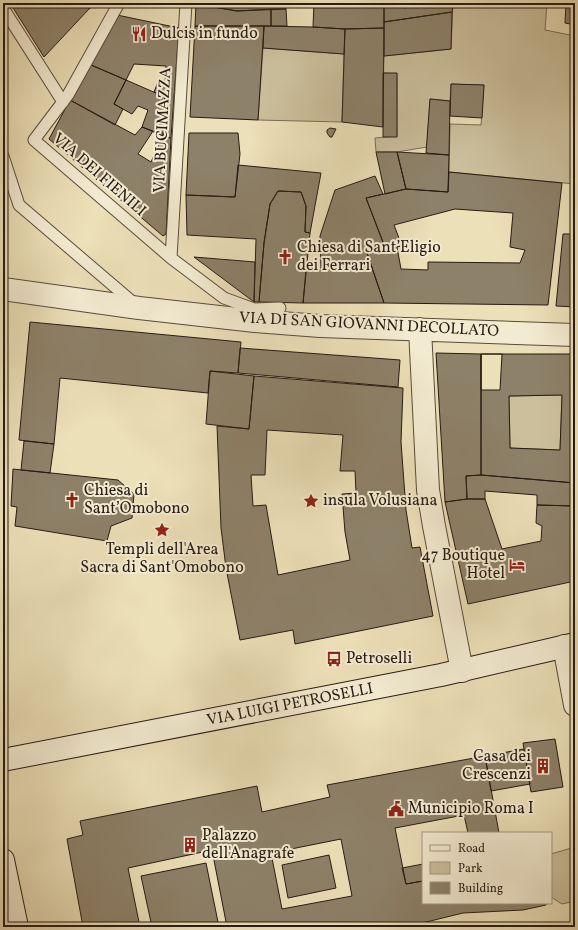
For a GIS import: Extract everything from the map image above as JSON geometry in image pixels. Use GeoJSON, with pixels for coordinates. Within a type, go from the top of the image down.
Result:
{"type":"FeatureCollection","features":[{"type":"Feature","properties":{"kind":"street","name":"VIA DI SAN GIOVANNI DECOLLATO"},"geometry":{"type":"LineString","coordinates":[[3,289],[139,308],[255,321],[320,326],[575,335]]}},
{"type":"Feature","properties":{"kind":"street"},"geometry":{"type":"LineString","coordinates":[[420,329],[428,490],[462,671]]}},
{"type":"Feature","properties":{"kind":"street"},"geometry":{"type":"LineString","coordinates":[[569,645],[575,705]]}},
{"type":"Feature","properties":{"kind":"street","name":"VIA LUIGI PETROSELLI"},"geometry":{"type":"LineString","coordinates":[[3,760],[462,671],[569,645]]}},
{"type":"Feature","properties":{"kind":"street"},"geometry":{"type":"LineString","coordinates":[[3,860],[17,927]]}},
{"type":"Feature","properties":{"kind":"lane","name":"VIA DEI FIENILI"},"geometry":{"type":"LineString","coordinates":[[119,3],[68,95],[34,140],[172,258],[224,298],[254,308],[280,308]]}},
{"type":"Feature","properties":{"kind":"lane","name":"VIA BUCIMAZZA"},"geometry":{"type":"LineString","coordinates":[[172,258],[186,3]]}},
{"type":"Feature","properties":{"kind":"lane"},"geometry":{"type":"LineString","coordinates":[[3,8],[63,102]]}},
{"type":"Feature","properties":{"kind":"lane"},"geometry":{"type":"LineString","coordinates":[[3,156],[19,205],[139,308]]}},
{"type":"Feature","properties":{"kind":"green space"},"geometry":{"type":"Polygon","coordinates":[[[453,3],[547,3],[545,30],[575,36],[575,184],[449,172],[450,124],[481,125],[484,85],[451,84],[450,101],[430,99],[427,147],[397,152],[376,152],[375,138],[397,136],[397,74],[383,73],[384,56],[451,49],[453,3]]]}},
{"type":"Feature","properties":{"kind":"green space"},"geometry":{"type":"Polygon","coordinates":[[[263,48],[344,54],[342,122],[258,120],[263,48]]]}},
{"type":"Feature","properties":{"kind":"green space"},"geometry":{"type":"Polygon","coordinates":[[[562,395],[560,450],[510,448],[509,396],[562,395]]]}},
{"type":"Feature","properties":{"kind":"green space"},"geometry":{"type":"Polygon","coordinates":[[[575,847],[575,901],[562,904],[552,898],[552,854],[575,847]]]}},
{"type":"Feature","properties":{"kind":"building"},"geometry":{"type":"Polygon","coordinates":[[[10,3],[90,3],[89,9],[44,57],[10,3]]]}},
{"type":"Feature","properties":{"kind":"building"},"geometry":{"type":"Polygon","coordinates":[[[90,3],[97,3],[89,9],[90,3]]]}},
{"type":"Feature","properties":{"kind":"building"},"geometry":{"type":"Polygon","coordinates":[[[196,3],[286,3],[286,9],[237,11],[196,3]]]}},
{"type":"Feature","properties":{"kind":"building"},"geometry":{"type":"Polygon","coordinates":[[[314,3],[384,3],[384,28],[345,29],[313,27],[314,3]]]}},
{"type":"Feature","properties":{"kind":"building"},"geometry":{"type":"Polygon","coordinates":[[[384,3],[404,3],[404,8],[428,3],[453,3],[452,12],[384,22],[384,3]]]}},
{"type":"Feature","properties":{"kind":"building"},"geometry":{"type":"Polygon","coordinates":[[[566,3],[575,3],[575,25],[565,23],[566,3]]]}},
{"type":"Feature","properties":{"kind":"building"},"geometry":{"type":"Polygon","coordinates":[[[196,4],[237,11],[271,9],[271,26],[195,26],[196,4]]]}},
{"type":"Feature","properties":{"kind":"building"},"geometry":{"type":"Polygon","coordinates":[[[271,9],[286,9],[287,26],[271,26],[271,9]]]}},
{"type":"Feature","properties":{"kind":"building"},"geometry":{"type":"Polygon","coordinates":[[[452,12],[451,49],[384,56],[384,22],[452,12]]]}},
{"type":"Feature","properties":{"kind":"building"},"geometry":{"type":"Polygon","coordinates":[[[117,15],[179,28],[171,138],[163,136],[165,97],[154,92],[158,82],[165,84],[166,66],[134,64],[126,80],[91,65],[117,15]]]}},
{"type":"Feature","properties":{"kind":"building"},"geometry":{"type":"Polygon","coordinates":[[[195,26],[264,26],[258,120],[190,117],[195,26]]]}},
{"type":"Feature","properties":{"kind":"building"},"geometry":{"type":"Polygon","coordinates":[[[264,26],[345,29],[344,54],[263,48],[264,26]]]}},
{"type":"Feature","properties":{"kind":"building"},"geometry":{"type":"Polygon","coordinates":[[[384,28],[383,127],[342,122],[345,29],[384,28]]]}},
{"type":"Feature","properties":{"kind":"building"},"geometry":{"type":"Polygon","coordinates":[[[91,65],[126,80],[114,104],[123,109],[115,125],[70,100],[91,65]]]}},
{"type":"Feature","properties":{"kind":"building"},"geometry":{"type":"Polygon","coordinates":[[[383,73],[397,73],[397,137],[383,137],[383,73]]]}},
{"type":"Feature","properties":{"kind":"building"},"geometry":{"type":"Polygon","coordinates":[[[126,80],[165,97],[163,136],[142,127],[148,110],[138,106],[132,114],[114,104],[126,80]]]}},
{"type":"Feature","properties":{"kind":"building"},"geometry":{"type":"Polygon","coordinates":[[[451,84],[484,85],[482,118],[450,116],[451,84]]]}},
{"type":"Feature","properties":{"kind":"building"},"geometry":{"type":"Polygon","coordinates":[[[430,99],[450,101],[449,155],[426,153],[430,99]]]}},
{"type":"Feature","properties":{"kind":"building"},"geometry":{"type":"Polygon","coordinates":[[[70,100],[135,135],[142,127],[153,131],[138,154],[151,162],[163,136],[171,138],[166,234],[163,236],[49,139],[70,100]]]}},
{"type":"Feature","properties":{"kind":"building"},"geometry":{"type":"Polygon","coordinates":[[[330,128],[336,129],[332,137],[330,137],[327,133],[327,130],[330,128]]]}},
{"type":"Feature","properties":{"kind":"building"},"geometry":{"type":"Polygon","coordinates":[[[189,133],[238,133],[240,154],[235,197],[186,195],[189,133]]]}},
{"type":"Feature","properties":{"kind":"building"},"geometry":{"type":"Polygon","coordinates":[[[376,152],[397,152],[406,189],[385,194],[376,152]]]}},
{"type":"Feature","properties":{"kind":"building"},"geometry":{"type":"Polygon","coordinates":[[[397,152],[449,155],[448,192],[406,189],[397,152]]]}},
{"type":"Feature","properties":{"kind":"building"},"geometry":{"type":"Polygon","coordinates":[[[238,165],[321,173],[310,233],[305,232],[306,206],[301,192],[278,191],[270,204],[264,243],[259,302],[254,302],[256,239],[187,235],[186,195],[235,197],[238,165]]]}},
{"type":"Feature","properties":{"kind":"building"},"geometry":{"type":"Polygon","coordinates":[[[449,172],[562,183],[548,305],[384,303],[367,253],[386,250],[366,198],[406,189],[448,192],[449,172]],[[455,209],[394,225],[402,246],[397,247],[401,269],[428,270],[428,262],[520,263],[525,250],[510,247],[513,213],[455,209]]]}},
{"type":"Feature","properties":{"kind":"building"},"geometry":{"type":"Polygon","coordinates":[[[375,176],[383,194],[366,198],[386,250],[367,253],[384,303],[303,303],[306,270],[321,270],[320,236],[335,190],[375,176]]]}},
{"type":"Feature","properties":{"kind":"building","name":"Chiesa di Sant’Eligio dei Ferrari"},"geometry":{"type":"Polygon","coordinates":[[[278,191],[301,192],[306,206],[305,232],[310,233],[303,303],[259,302],[264,243],[270,204],[278,191]]]}},
{"type":"Feature","properties":{"kind":"building"},"geometry":{"type":"Polygon","coordinates":[[[563,234],[575,234],[575,307],[556,306],[563,234]]]}},
{"type":"Feature","properties":{"kind":"building"},"geometry":{"type":"Polygon","coordinates":[[[194,257],[255,262],[254,302],[194,257]]]}},
{"type":"Feature","properties":{"kind":"building"},"geometry":{"type":"Polygon","coordinates":[[[30,322],[241,342],[238,373],[210,371],[208,393],[60,378],[54,444],[19,440],[30,322]]]}},
{"type":"Feature","properties":{"kind":"building"},"geometry":{"type":"Polygon","coordinates":[[[240,348],[400,360],[398,387],[238,373],[240,348]]]}},
{"type":"Feature","properties":{"kind":"building"},"geometry":{"type":"Polygon","coordinates":[[[436,353],[481,354],[481,475],[466,476],[467,499],[445,502],[436,353]]]}},
{"type":"Feature","properties":{"kind":"building"},"geometry":{"type":"Polygon","coordinates":[[[481,354],[575,354],[575,483],[481,475],[481,354]],[[562,395],[509,396],[510,448],[560,450],[562,395]]]}},
{"type":"Feature","properties":{"kind":"building"},"geometry":{"type":"Polygon","coordinates":[[[481,354],[502,354],[500,390],[481,390],[481,354]]]}},
{"type":"Feature","properties":{"kind":"building"},"geometry":{"type":"Polygon","coordinates":[[[210,371],[254,376],[249,429],[206,424],[210,371]]]}},
{"type":"Feature","properties":{"kind":"building"},"geometry":{"type":"Polygon","coordinates":[[[254,376],[403,388],[401,442],[406,510],[412,548],[420,547],[433,616],[295,644],[293,630],[240,640],[226,568],[221,528],[217,426],[249,429],[254,376]],[[267,430],[265,475],[251,475],[253,506],[266,505],[278,575],[350,560],[345,532],[342,494],[356,493],[355,471],[340,471],[343,435],[267,430]]]}},
{"type":"Feature","properties":{"kind":"building"},"geometry":{"type":"Polygon","coordinates":[[[24,441],[54,444],[50,473],[21,470],[24,441]]]}},
{"type":"Feature","properties":{"kind":"building","name":"Chiesa di Sant’Omobono"},"geometry":{"type":"Polygon","coordinates":[[[13,469],[118,480],[134,494],[132,518],[111,526],[107,541],[15,526],[17,507],[11,506],[13,469]]]}},
{"type":"Feature","properties":{"kind":"building"},"geometry":{"type":"Polygon","coordinates":[[[481,475],[575,483],[575,506],[537,505],[537,495],[485,491],[485,499],[467,499],[466,476],[481,475]]]}},
{"type":"Feature","properties":{"kind":"building","name":"47 Boutique Hotel"},"geometry":{"type":"Polygon","coordinates":[[[467,499],[485,499],[502,549],[541,541],[542,526],[536,523],[537,505],[575,506],[575,581],[468,604],[445,502],[467,499]]]}},
{"type":"Feature","properties":{"kind":"building","name":"Casa dei Crescenzi"},"geometry":{"type":"Polygon","coordinates":[[[555,739],[563,787],[531,792],[523,743],[555,739]]]}},
{"type":"Feature","properties":{"kind":"building"},"geometry":{"type":"Polygon","coordinates":[[[524,749],[530,784],[491,791],[485,756],[524,749]]]}},
{"type":"Feature","properties":{"kind":"building","name":"Palazzo dell'Anagrafe"},"geometry":{"type":"Polygon","coordinates":[[[485,756],[499,832],[468,832],[464,815],[395,828],[406,884],[422,881],[422,904],[546,905],[523,910],[463,913],[406,927],[227,927],[212,850],[128,868],[140,927],[83,927],[67,839],[83,835],[80,821],[257,786],[262,812],[330,797],[327,785],[485,756]],[[341,839],[271,853],[282,909],[352,896],[341,839]]]}},
{"type":"Feature","properties":{"kind":"building"},"geometry":{"type":"Polygon","coordinates":[[[329,855],[336,888],[288,898],[282,865],[329,855]]]}},
{"type":"Feature","properties":{"kind":"building"},"geometry":{"type":"Polygon","coordinates":[[[206,863],[219,927],[152,927],[141,876],[206,863]]]}},
{"type":"Feature","properties":{"kind":"building"},"geometry":{"type":"Polygon","coordinates":[[[422,864],[422,881],[406,884],[402,868],[422,864]]]}},
{"type":"Feature","properties":{"kind":"place","name":"Dulcis in fundo"},"geometry":{"type":"Point","coordinates":[139,34]}},
{"type":"Feature","properties":{"kind":"place","name":"Chiesa di Sant’Eligio dei Ferrari"},"geometry":{"type":"Point","coordinates":[285,257]}},
{"type":"Feature","properties":{"kind":"place","name":"Chiesa di Sant’Omobono"},"geometry":{"type":"Point","coordinates":[72,500]}},
{"type":"Feature","properties":{"kind":"place","name":"insula Volusiana"},"geometry":{"type":"Point","coordinates":[311,501]}},
{"type":"Feature","properties":{"kind":"place","name":"Templi dell'Area Sacra di Sant'Omobono"},"geometry":{"type":"Point","coordinates":[162,530]}},
{"type":"Feature","properties":{"kind":"place","name":"47 Boutique Hotel"},"geometry":{"type":"Point","coordinates":[517,565]}},
{"type":"Feature","properties":{"kind":"place","name":"Petroselli"},"geometry":{"type":"Point","coordinates":[334,659]}},
{"type":"Feature","properties":{"kind":"place","name":"Casa dei Crescenzi"},"geometry":{"type":"Point","coordinates":[543,766]}},
{"type":"Feature","properties":{"kind":"place","name":"Municipio Roma I"},"geometry":{"type":"Point","coordinates":[396,809]}},
{"type":"Feature","properties":{"kind":"place","name":"Palazzo dell'Anagrafe"},"geometry":{"type":"Point","coordinates":[190,845]}}]}
